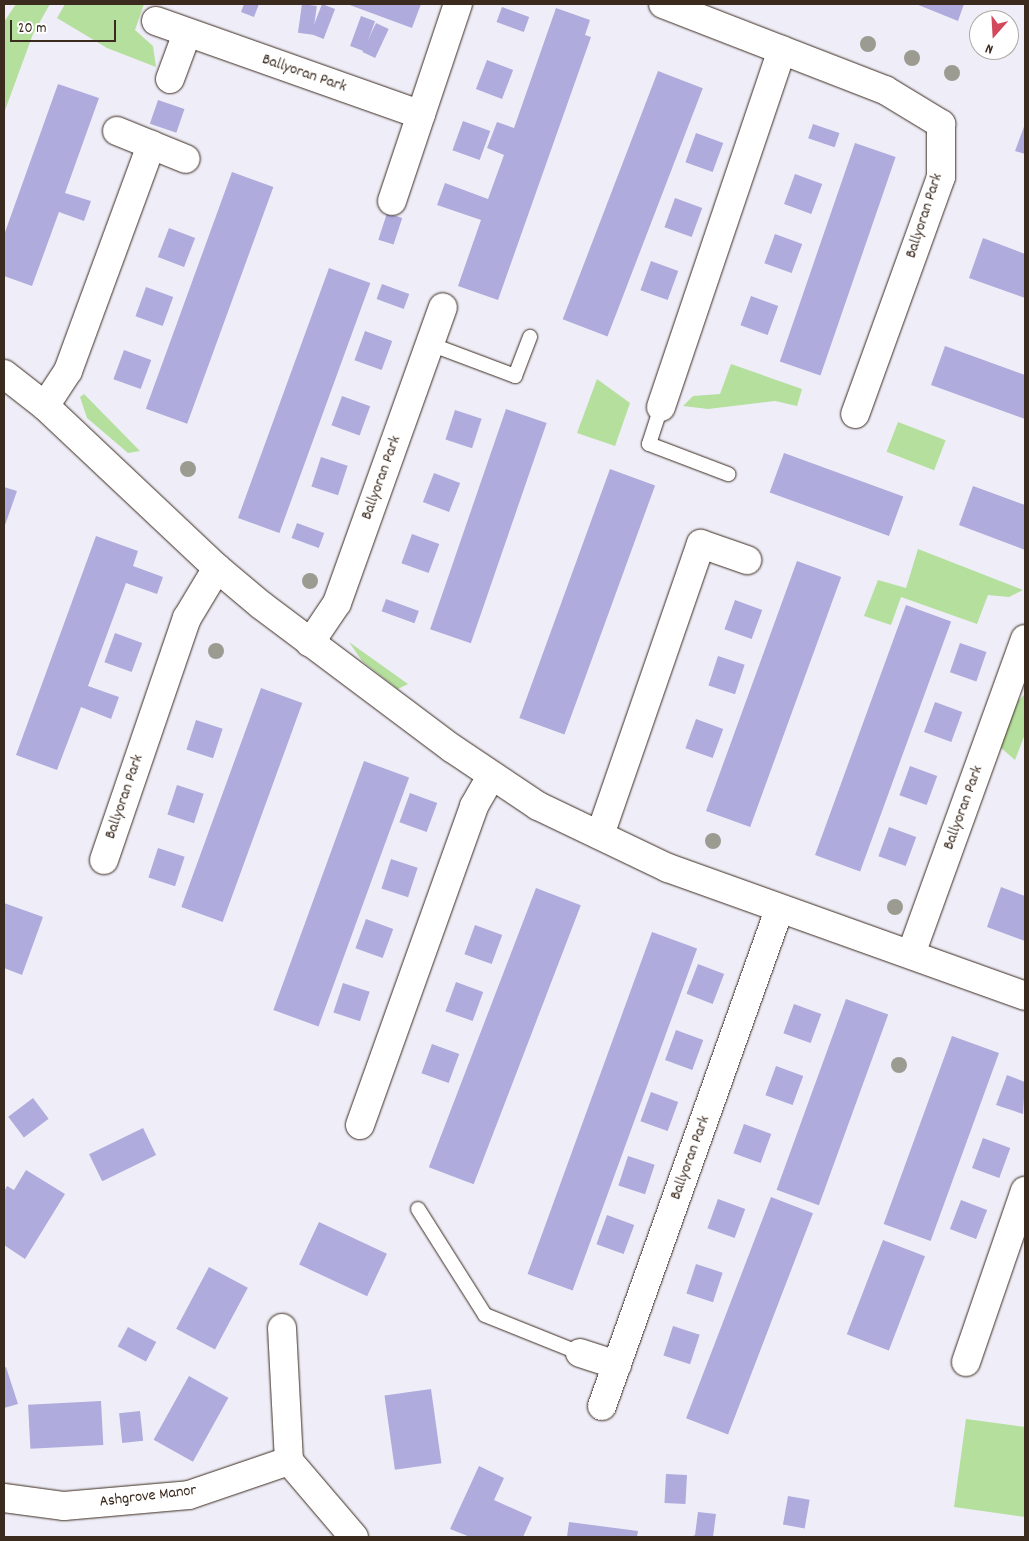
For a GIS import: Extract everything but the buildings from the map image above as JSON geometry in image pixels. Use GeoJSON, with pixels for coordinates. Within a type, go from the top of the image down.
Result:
{"type":"FeatureCollection","features":[{"type":"Feature","properties":{"kind":"street"},"geometry":{"type":"LineString","coordinates":[[392,201],[458,4]]}},
{"type":"Feature","properties":{"kind":"street","name":"Ballyoran Park"},"geometry":{"type":"LineString","coordinates":[[663,4],[885,90],[941,124],[941,177],[855,414]]}},
{"type":"Feature","properties":{"kind":"street","name":"Ballyoran Park"},"geometry":{"type":"LineString","coordinates":[[156,21],[421,115]]}},
{"type":"Feature","properties":{"kind":"street"},"geometry":{"type":"LineString","coordinates":[[170,79],[187,33]]}},
{"type":"Feature","properties":{"kind":"street"},"geometry":{"type":"LineString","coordinates":[[661,407],[782,50]]}},
{"type":"Feature","properties":{"kind":"street"},"geometry":{"type":"LineString","coordinates":[[117,131],[186,159]]}},
{"type":"Feature","properties":{"kind":"street"},"geometry":{"type":"LineString","coordinates":[[45,406],[68,370],[152,145]]}},
{"type":"Feature","properties":{"kind":"street","name":"Ballyoran Park"},"geometry":{"type":"LineString","coordinates":[[310,643],[337,603],[443,307]]}},
{"type":"Feature","properties":{"kind":"street"},"geometry":{"type":"LineString","coordinates":[[4,374],[45,406],[217,568],[310,643],[491,777],[600,836],[668,868],[779,910],[910,954],[1025,996]]}},
{"type":"Feature","properties":{"kind":"street"},"geometry":{"type":"LineString","coordinates":[[600,836],[701,544],[747,560]]}},
{"type":"Feature","properties":{"kind":"street","name":"Ballyoran Park"},"geometry":{"type":"LineString","coordinates":[[104,860],[187,618],[217,568]]}},
{"type":"Feature","properties":{"kind":"street","name":"Ballyoran Park"},"geometry":{"type":"LineString","coordinates":[[910,954],[1023,654]]}},
{"type":"Feature","properties":{"kind":"street"},"geometry":{"type":"LineString","coordinates":[[360,1126],[474,806],[491,777]]}},
{"type":"Feature","properties":{"kind":"street","name":"Ballyoran Park"},"geometry":{"type":"LineString","coordinates":[[602,1406],[779,910]]}},
{"type":"Feature","properties":{"kind":"street"},"geometry":{"type":"LineString","coordinates":[[966,1362],[1025,1191]]}},
{"type":"Feature","properties":{"kind":"street"},"geometry":{"type":"LineString","coordinates":[[282,1328],[289,1461],[354,1537]]}},
{"type":"Feature","properties":{"kind":"street"},"geometry":{"type":"LineString","coordinates":[[580,1353],[617,1366]]}},
{"type":"Feature","properties":{"kind":"street","name":"Ashgrove Manor"},"geometry":{"type":"LineString","coordinates":[[4,1498],[64,1506],[181,1496],[289,1461]]}},
{"type":"Feature","properties":{"kind":"lane"},"geometry":{"type":"LineString","coordinates":[[430,344],[515,376],[530,337]]}},
{"type":"Feature","properties":{"kind":"lane"},"geometry":{"type":"LineString","coordinates":[[661,407],[649,444],[728,474]]}},
{"type":"Feature","properties":{"kind":"lane"},"geometry":{"type":"LineString","coordinates":[[418,1209],[485,1315],[580,1353]]}},
{"type":"Feature","properties":{"kind":"green space"},"geometry":{"type":"Polygon","coordinates":[[[16,4],[50,4],[33,34],[4,113],[4,22],[16,4]]]}},
{"type":"Feature","properties":{"kind":"green space"},"geometry":{"type":"Polygon","coordinates":[[[65,4],[144,4],[135,30],[153,46],[156,67],[107,48],[57,18],[65,4]]]}},
{"type":"Feature","properties":{"kind":"green space"},"geometry":{"type":"Polygon","coordinates":[[[731,364],[802,389],[797,406],[775,401],[708,409],[683,406],[693,396],[720,394],[731,364]]]}},
{"type":"Feature","properties":{"kind":"green space"},"geometry":{"type":"Polygon","coordinates":[[[597,379],[630,403],[615,446],[577,433],[597,379]]]}},
{"type":"Feature","properties":{"kind":"green space"},"geometry":{"type":"Polygon","coordinates":[[[84,394],[140,451],[128,453],[87,418],[80,397],[84,394]]]}},
{"type":"Feature","properties":{"kind":"green space"},"geometry":{"type":"Polygon","coordinates":[[[898,422],[946,440],[934,470],[887,452],[898,422]]]}},
{"type":"Feature","properties":{"kind":"green space"},"geometry":{"type":"Polygon","coordinates":[[[918,549],[1023,590],[1009,597],[988,595],[977,624],[901,597],[891,625],[864,616],[878,580],[906,588],[918,549]]]}},
{"type":"Feature","properties":{"kind":"green space"},"geometry":{"type":"Polygon","coordinates":[[[349,642],[408,684],[398,689],[362,661],[349,642]]]}},
{"type":"Feature","properties":{"kind":"green space"},"geometry":{"type":"Polygon","coordinates":[[[1025,694],[1025,734],[1015,760],[1000,747],[1018,701],[1025,694]]]}},
{"type":"Feature","properties":{"kind":"green space"},"geometry":{"type":"Polygon","coordinates":[[[966,1419],[1025,1427],[1025,1517],[954,1507],[966,1419]]]}}]}
